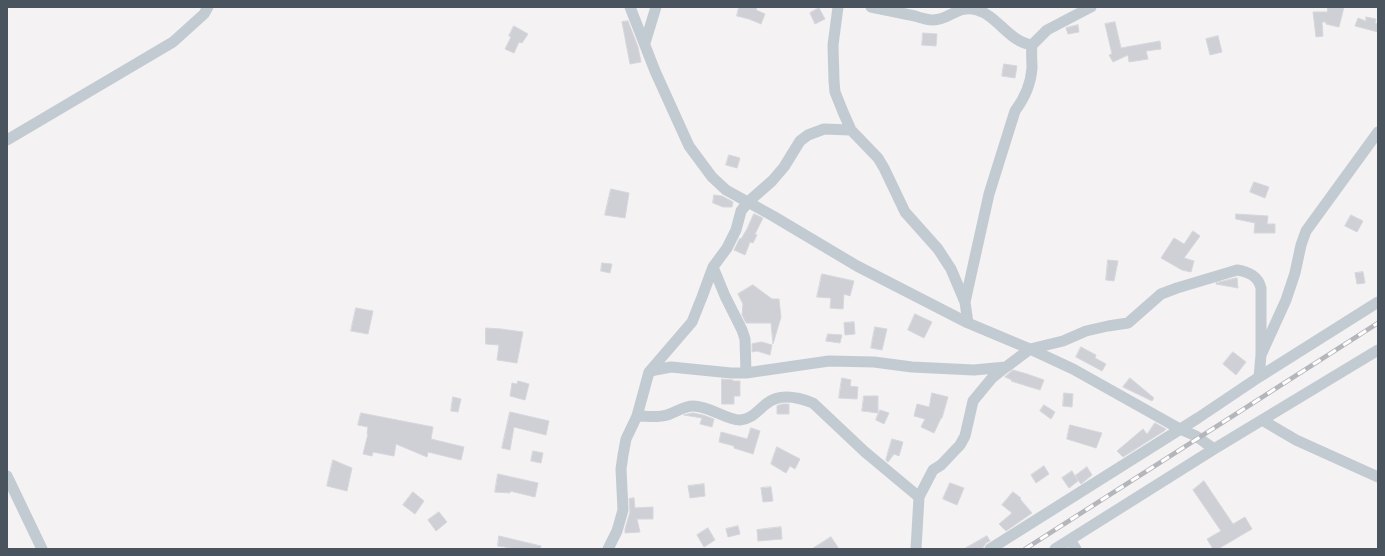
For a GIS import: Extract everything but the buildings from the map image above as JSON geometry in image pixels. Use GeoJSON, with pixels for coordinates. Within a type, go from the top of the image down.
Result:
{"type":"FeatureCollection","features":[{"type":"Feature","properties":{"kind":"street"},"geometry":{"type":"LineString","coordinates":[[7,140],[173,42],[204,14],[208,7]]}},
{"type":"Feature","properties":{"kind":"street"},"geometry":{"type":"LineString","coordinates":[[630,7],[655,71],[689,146],[712,177],[726,190],[857,266],[968,323],[1074,369],[1180,429],[1196,436],[1214,449]]}},
{"type":"Feature","properties":{"kind":"street"},"geometry":{"type":"LineString","coordinates":[[645,43],[656,7]]}},
{"type":"Feature","properties":{"kind":"street"},"geometry":{"type":"LineString","coordinates":[[838,7],[833,45],[835,92],[851,130],[878,158],[905,212],[938,249],[951,270],[965,302],[968,323]]}},
{"type":"Feature","properties":{"kind":"street"},"geometry":{"type":"LineString","coordinates":[[871,7],[934,20],[945,18],[958,10],[968,8],[978,10],[1019,41],[1025,45],[1032,46]]}},
{"type":"Feature","properties":{"kind":"street"},"geometry":{"type":"LineString","coordinates":[[965,302],[989,194],[1014,110],[1022,102],[1032,70],[1032,46],[1047,30],[1092,7]]}},
{"type":"Feature","properties":{"kind":"street"},"geometry":{"type":"LineString","coordinates":[[608,549],[617,531],[623,510],[621,469],[626,439],[637,416],[649,372],[692,322],[712,267],[727,248],[736,230],[741,211],[748,202],[772,181],[784,168],[800,141],[808,135],[824,130],[851,130]]}},
{"type":"Feature","properties":{"kind":"street"},"geometry":{"type":"LineString","coordinates":[[1261,355],[1286,300],[1306,231],[1378,132]]}},
{"type":"Feature","properties":{"kind":"street"},"geometry":{"type":"LineString","coordinates":[[712,267],[742,330],[745,346],[746,372]]}},
{"type":"Feature","properties":{"kind":"street"},"geometry":{"type":"LineString","coordinates":[[916,549],[919,497],[933,470],[941,465],[953,453],[965,436],[973,401],[992,378],[1030,349],[1063,341],[1086,331],[1108,326],[1128,324],[1161,294],[1176,288],[1237,270],[1253,275],[1259,281],[1261,288],[1261,355],[1259,377]]}},
{"type":"Feature","properties":{"kind":"street"},"geometry":{"type":"LineString","coordinates":[[990,549],[1378,302]]}},
{"type":"Feature","properties":{"kind":"street"},"geometry":{"type":"LineString","coordinates":[[1056,549],[1073,544],[1214,449],[1378,350]]}},
{"type":"Feature","properties":{"kind":"street"},"geometry":{"type":"LineString","coordinates":[[649,372],[671,367],[731,373],[829,361],[874,362],[912,367],[974,370],[1006,366]]}},
{"type":"Feature","properties":{"kind":"street"},"geometry":{"type":"LineString","coordinates":[[637,416],[667,415],[687,406],[694,406],[707,408],[733,419],[742,420],[753,416],[766,404],[773,400],[781,398],[803,399],[813,403],[864,452],[919,497]]}},
{"type":"Feature","properties":{"kind":"street"},"geometry":{"type":"LineString","coordinates":[[1262,420],[1296,440],[1378,477]]}},
{"type":"Feature","properties":{"kind":"street"},"geometry":{"type":"LineString","coordinates":[[7,476],[42,549]]}},
{"type":"Feature","properties":{"kind":"railway"},"geometry":{"type":"LineString","coordinates":[[1025,549],[1378,323]]}}]}
